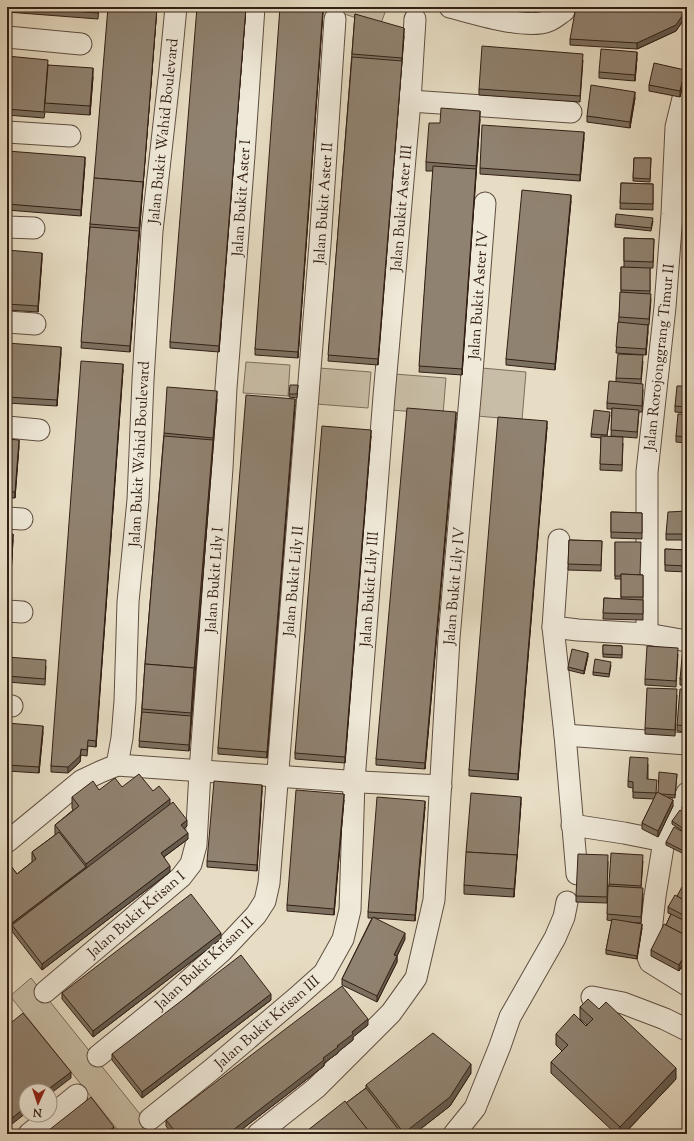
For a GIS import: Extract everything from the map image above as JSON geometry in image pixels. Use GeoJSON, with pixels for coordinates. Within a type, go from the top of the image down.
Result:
{"type":"FeatureCollection","features":[{"type":"Feature","properties":{"kind":"street","name":"Jalan Bukit Wahid Boulevard"},"geometry":{"type":"LineString","coordinates":[[117,765],[122,738],[125,701],[128,602],[138,500],[143,380],[152,231],[176,7]]}},
{"type":"Feature","properties":{"kind":"street","name":"Jalan Bukit Aster I"},"geometry":{"type":"LineString","coordinates":[[226,388],[254,7]]}},
{"type":"Feature","properties":{"kind":"street"},"geometry":{"type":"LineString","coordinates":[[450,7],[515,22],[535,24],[549,21],[564,9]]}},
{"type":"Feature","properties":{"kind":"street","name":"Jalan Bukit Aster II"},"geometry":{"type":"LineString","coordinates":[[309,386],[335,19]]}},
{"type":"Feature","properties":{"kind":"street","name":"Jalan Bukit Aster III"},"geometry":{"type":"LineString","coordinates":[[384,396],[410,101],[415,19]]}},
{"type":"Feature","properties":{"kind":"street"},"geometry":{"type":"LineString","coordinates":[[7,37],[81,44]]}},
{"type":"Feature","properties":{"kind":"street","name":"Jalan Rorojonggrang Timur II"},"geometry":{"type":"LineString","coordinates":[[647,634],[647,472],[665,307],[672,214],[676,127],[687,82]]}},
{"type":"Feature","properties":{"kind":"street"},"geometry":{"type":"LineString","coordinates":[[410,101],[571,112]]}},
{"type":"Feature","properties":{"kind":"street"},"geometry":{"type":"LineString","coordinates":[[7,132],[70,136]]}},
{"type":"Feature","properties":{"kind":"street","name":"Jalan Bukit Aster IV"},"geometry":{"type":"LineString","coordinates":[[471,386],[485,203]]}},
{"type":"Feature","properties":{"kind":"street"},"geometry":{"type":"LineString","coordinates":[[7,227],[34,228]]}},
{"type":"Feature","properties":{"kind":"street"},"geometry":{"type":"LineString","coordinates":[[7,322],[35,324]]}},
{"type":"Feature","properties":{"kind":"street","name":"Jalan Bukit Lily II"},"geometry":{"type":"LineString","coordinates":[[277,776],[309,386]]}},
{"type":"Feature","properties":{"kind":"street","name":"Jalan Bukit Lily IV"},"geometry":{"type":"LineString","coordinates":[[258,1134],[316,1088],[391,1013],[416,978],[434,900],[449,638],[471,386]]}},
{"type":"Feature","properties":{"kind":"street","name":"Jalan Bukit Lily I"},"geometry":{"type":"LineString","coordinates":[[200,771],[222,468],[226,388]]}},
{"type":"Feature","properties":{"kind":"street","name":"Jalan Bukit Lily III"},"geometry":{"type":"LineString","coordinates":[[354,781],[384,396]]}},
{"type":"Feature","properties":{"kind":"street"},"geometry":{"type":"LineString","coordinates":[[7,427],[39,430]]}},
{"type":"Feature","properties":{"kind":"street"},"geometry":{"type":"LineString","coordinates":[[559,540],[553,627],[565,735],[577,874]]}},
{"type":"Feature","properties":{"kind":"street"},"geometry":{"type":"LineString","coordinates":[[553,627],[647,634],[687,641]]}},
{"type":"Feature","properties":{"kind":"street"},"geometry":{"type":"LineString","coordinates":[[565,735],[687,744]]}},
{"type":"Feature","properties":{"kind":"street"},"geometry":{"type":"LineString","coordinates":[[7,842],[81,781],[117,765],[441,786]]}},
{"type":"Feature","properties":{"kind":"street","name":"Jalan Bukit Krisan I"},"geometry":{"type":"LineString","coordinates":[[45,992],[181,877],[191,864],[196,845],[200,771]]}},
{"type":"Feature","properties":{"kind":"street","name":"Jalan Bukit Krisan II"},"geometry":{"type":"LineString","coordinates":[[98,1056],[163,1003],[222,951],[256,915],[265,901],[269,883],[277,776]]}},
{"type":"Feature","properties":{"kind":"street","name":"Jalan Bukit Krisan III"},"geometry":{"type":"LineString","coordinates":[[150,1119],[217,1065],[324,973],[343,939],[350,910],[354,781]]}},
{"type":"Feature","properties":{"kind":"street"},"geometry":{"type":"LineString","coordinates":[[686,981],[650,962],[648,957],[655,896],[664,841],[687,793]]}},
{"type":"Feature","properties":{"kind":"street"},"geometry":{"type":"LineString","coordinates":[[572,825],[664,841]]}},
{"type":"Feature","properties":{"kind":"street"},"geometry":{"type":"LineString","coordinates":[[454,1134],[475,1108],[510,1017],[555,938],[564,917],[567,902]]}},
{"type":"Feature","properties":{"kind":"street"},"geometry":{"type":"LineString","coordinates":[[592,997],[623,1002],[687,1030]]}},
{"type":"Feature","properties":{"kind":"street"},"geometry":{"type":"LineString","coordinates":[[29,1134],[77,1095]]}},
{"type":"Feature","properties":{"kind":"shaded area"},"geometry":{"type":"Polygon","coordinates":[[[324,7],[387,7],[380,26],[324,7]]]}},
{"type":"Feature","properties":{"kind":"shaded area"},"geometry":{"type":"Polygon","coordinates":[[[246,362],[290,365],[288,396],[243,393],[246,362]]]}},
{"type":"Feature","properties":{"kind":"shaded area"},"geometry":{"type":"Polygon","coordinates":[[[319,368],[371,372],[368,408],[316,404],[319,368]]]}},
{"type":"Feature","properties":{"kind":"shaded area"},"geometry":{"type":"Polygon","coordinates":[[[482,368],[526,372],[522,420],[477,416],[482,368]]]}},
{"type":"Feature","properties":{"kind":"shaded area"},"geometry":{"type":"Polygon","coordinates":[[[394,374],[446,378],[443,414],[391,410],[394,374]]]}},
{"type":"Feature","properties":{"kind":"shaded area"},"geometry":{"type":"Polygon","coordinates":[[[31,978],[156,1134],[121,1134],[10,996],[31,978]]]}},
{"type":"Feature","properties":{"kind":"building"},"geometry":{"type":"Polygon","coordinates":[[[21,7],[98,7],[98,13],[21,7]]]}},
{"type":"Feature","properties":{"kind":"building"},"geometry":{"type":"Polygon","coordinates":[[[108,7],[157,7],[143,185],[143,182],[94,178],[108,7]]]}},
{"type":"Feature","properties":{"kind":"building"},"geometry":{"type":"Polygon","coordinates":[[[197,7],[246,7],[219,346],[170,342],[197,7]]]}},
{"type":"Feature","properties":{"kind":"building"},"geometry":{"type":"Polygon","coordinates":[[[280,7],[323,7],[298,352],[255,349],[280,7]]]}},
{"type":"Feature","properties":{"kind":"building"},"geometry":{"type":"Polygon","coordinates":[[[576,7],[685,7],[682,16],[676,25],[637,43],[570,39],[576,7]]]}},
{"type":"Feature","properties":{"kind":"building"},"geometry":{"type":"Polygon","coordinates":[[[355,14],[404,28],[402,58],[352,54],[355,14]]]}},
{"type":"Feature","properties":{"kind":"building"},"geometry":{"type":"Polygon","coordinates":[[[482,46],[583,54],[580,96],[479,89],[482,46]]]}},
{"type":"Feature","properties":{"kind":"building"},"geometry":{"type":"Polygon","coordinates":[[[601,49],[637,52],[635,75],[599,72],[601,49]]]}},
{"type":"Feature","properties":{"kind":"building"},"geometry":{"type":"Polygon","coordinates":[[[7,56],[48,60],[44,112],[7,109],[7,56]]]}},
{"type":"Feature","properties":{"kind":"building"},"geometry":{"type":"Polygon","coordinates":[[[352,57],[402,61],[378,359],[328,355],[352,57]]]}},
{"type":"Feature","properties":{"kind":"building"},"geometry":{"type":"Polygon","coordinates":[[[654,63],[685,70],[680,91],[649,85],[654,63]]]}},
{"type":"Feature","properties":{"kind":"building"},"geometry":{"type":"Polygon","coordinates":[[[48,65],[93,68],[90,106],[45,103],[48,65]]]}},
{"type":"Feature","properties":{"kind":"building"},"geometry":{"type":"Polygon","coordinates":[[[591,85],[635,92],[630,122],[587,116],[591,85]]]}},
{"type":"Feature","properties":{"kind":"building"},"geometry":{"type":"Polygon","coordinates":[[[441,108],[480,111],[476,166],[426,162],[429,123],[440,123],[441,108]]]}},
{"type":"Feature","properties":{"kind":"building"},"geometry":{"type":"Polygon","coordinates":[[[482,125],[584,132],[580,175],[480,168],[482,125]]]}},
{"type":"Feature","properties":{"kind":"building"},"geometry":{"type":"Polygon","coordinates":[[[7,151],[85,157],[81,210],[7,204],[7,151]]]}},
{"type":"Feature","properties":{"kind":"building"},"geometry":{"type":"Polygon","coordinates":[[[634,158],[651,158],[650,179],[633,178],[634,158]]]}},
{"type":"Feature","properties":{"kind":"building"},"geometry":{"type":"Polygon","coordinates":[[[433,166],[476,169],[462,369],[419,366],[433,166]]]}},
{"type":"Feature","properties":{"kind":"building"},"geometry":{"type":"Polygon","coordinates":[[[94,178],[143,182],[139,228],[90,224],[94,178]]]}},
{"type":"Feature","properties":{"kind":"building"},"geometry":{"type":"Polygon","coordinates":[[[621,183],[653,184],[653,204],[620,203],[621,183]]]}},
{"type":"Feature","properties":{"kind":"building"},"geometry":{"type":"Polygon","coordinates":[[[522,190],[571,195],[555,364],[506,359],[522,190]]]}},
{"type":"Feature","properties":{"kind":"building"},"geometry":{"type":"Polygon","coordinates":[[[616,214],[653,218],[651,228],[615,224],[616,214]]]}},
{"type":"Feature","properties":{"kind":"building"},"geometry":{"type":"Polygon","coordinates":[[[90,227],[139,231],[130,346],[81,342],[90,227]]]}},
{"type":"Feature","properties":{"kind":"building"},"geometry":{"type":"Polygon","coordinates":[[[624,238],[654,239],[653,262],[624,261],[624,238]]]}},
{"type":"Feature","properties":{"kind":"building"},"geometry":{"type":"Polygon","coordinates":[[[684,241],[687,241],[687,268],[684,268],[684,241]]]}},
{"type":"Feature","properties":{"kind":"building"},"geometry":{"type":"Polygon","coordinates":[[[7,250],[42,253],[38,306],[7,304],[7,250]]]}},
{"type":"Feature","properties":{"kind":"building"},"geometry":{"type":"Polygon","coordinates":[[[621,267],[650,268],[650,291],[621,290],[621,267]]]}},
{"type":"Feature","properties":{"kind":"building"},"geometry":{"type":"Polygon","coordinates":[[[620,292],[651,294],[649,319],[619,317],[620,292]]]}},
{"type":"Feature","properties":{"kind":"building"},"geometry":{"type":"Polygon","coordinates":[[[618,322],[648,325],[646,349],[616,347],[618,322]]]}},
{"type":"Feature","properties":{"kind":"building"},"geometry":{"type":"Polygon","coordinates":[[[7,343],[61,347],[57,400],[7,397],[7,343]]]}},
{"type":"Feature","properties":{"kind":"building"},"geometry":{"type":"Polygon","coordinates":[[[618,354],[643,355],[641,379],[616,378],[618,354]]]}},
{"type":"Feature","properties":{"kind":"building"},"geometry":{"type":"Polygon","coordinates":[[[81,361],[123,364],[96,741],[88,740],[87,750],[81,749],[80,756],[68,767],[51,766],[81,361]]]}},
{"type":"Feature","properties":{"kind":"building"},"geometry":{"type":"Polygon","coordinates":[[[609,381],[643,384],[642,406],[607,403],[609,381]]]}},
{"type":"Feature","properties":{"kind":"building"},"geometry":{"type":"Polygon","coordinates":[[[290,385],[298,385],[297,394],[289,394],[290,385]]]}},
{"type":"Feature","properties":{"kind":"building"},"geometry":{"type":"Polygon","coordinates":[[[677,386],[687,386],[687,407],[675,406],[677,386]]]}},
{"type":"Feature","properties":{"kind":"building"},"geometry":{"type":"Polygon","coordinates":[[[167,387],[217,391],[213,438],[164,433],[167,387]]]}},
{"type":"Feature","properties":{"kind":"building"},"geometry":{"type":"Polygon","coordinates":[[[246,395],[295,399],[267,752],[218,748],[246,395]]]}},
{"type":"Feature","properties":{"kind":"building"},"geometry":{"type":"Polygon","coordinates":[[[407,408],[456,412],[425,763],[376,759],[407,408]]]}},
{"type":"Feature","properties":{"kind":"building"},"geometry":{"type":"Polygon","coordinates":[[[612,408],[639,410],[637,432],[611,430],[612,408]]]}},
{"type":"Feature","properties":{"kind":"building"},"geometry":{"type":"Polygon","coordinates":[[[594,410],[610,412],[607,435],[591,434],[594,410]]]}},
{"type":"Feature","properties":{"kind":"building"},"geometry":{"type":"Polygon","coordinates":[[[678,414],[687,414],[687,437],[676,436],[678,414]]]}},
{"type":"Feature","properties":{"kind":"building"},"geometry":{"type":"Polygon","coordinates":[[[498,417],[547,421],[518,774],[469,770],[498,417]]]}},
{"type":"Feature","properties":{"kind":"building"},"geometry":{"type":"Polygon","coordinates":[[[322,426],[371,430],[345,757],[295,753],[322,426]]]}},
{"type":"Feature","properties":{"kind":"building"},"geometry":{"type":"Polygon","coordinates":[[[164,436],[213,440],[194,670],[194,668],[145,664],[164,436]]]}},
{"type":"Feature","properties":{"kind":"building"},"geometry":{"type":"Polygon","coordinates":[[[601,436],[623,437],[622,465],[600,464],[601,436]]]}},
{"type":"Feature","properties":{"kind":"building"},"geometry":{"type":"Polygon","coordinates":[[[7,439],[19,440],[15,492],[7,492],[7,439]]]}},
{"type":"Feature","properties":{"kind":"building"},"geometry":{"type":"Polygon","coordinates":[[[687,511],[687,534],[666,534],[668,512],[687,511]]]}},
{"type":"Feature","properties":{"kind":"building"},"geometry":{"type":"Polygon","coordinates":[[[611,512],[642,513],[642,533],[611,532],[611,512]]]}},
{"type":"Feature","properties":{"kind":"building"},"geometry":{"type":"Polygon","coordinates":[[[7,534],[13,534],[10,586],[7,586],[7,534]]]}},
{"type":"Feature","properties":{"kind":"building"},"geometry":{"type":"Polygon","coordinates":[[[569,540],[602,541],[601,565],[568,564],[569,540]]]}},
{"type":"Feature","properties":{"kind":"building"},"geometry":{"type":"Polygon","coordinates":[[[615,542],[641,542],[640,575],[621,574],[621,576],[615,576],[615,542]]]}},
{"type":"Feature","properties":{"kind":"building"},"geometry":{"type":"Polygon","coordinates":[[[665,549],[687,550],[687,566],[665,565],[665,549]]]}},
{"type":"Feature","properties":{"kind":"building"},"geometry":{"type":"Polygon","coordinates":[[[621,574],[643,575],[643,597],[621,597],[621,574]]]}},
{"type":"Feature","properties":{"kind":"building"},"geometry":{"type":"Polygon","coordinates":[[[604,598],[643,600],[643,614],[603,613],[604,598]]]}},
{"type":"Feature","properties":{"kind":"building"},"geometry":{"type":"Polygon","coordinates":[[[603,645],[622,646],[622,655],[603,654],[603,645]]]}},
{"type":"Feature","properties":{"kind":"building"},"geometry":{"type":"Polygon","coordinates":[[[647,646],[678,648],[676,681],[645,679],[647,646]]]}},
{"type":"Feature","properties":{"kind":"building"},"geometry":{"type":"Polygon","coordinates":[[[683,647],[687,647],[687,680],[680,679],[683,647]]]}},
{"type":"Feature","properties":{"kind":"building"},"geometry":{"type":"Polygon","coordinates":[[[572,649],[588,653],[584,671],[568,667],[572,649]]]}},
{"type":"Feature","properties":{"kind":"building"},"geometry":{"type":"Polygon","coordinates":[[[7,657],[46,660],[45,679],[7,676],[7,657]]]}},
{"type":"Feature","properties":{"kind":"building"},"geometry":{"type":"Polygon","coordinates":[[[595,659],[611,662],[609,674],[593,672],[595,659]]]}},
{"type":"Feature","properties":{"kind":"building"},"geometry":{"type":"Polygon","coordinates":[[[145,664],[194,668],[191,713],[142,709],[145,664]]]}},
{"type":"Feature","properties":{"kind":"building"},"geometry":{"type":"Polygon","coordinates":[[[647,688],[677,689],[675,730],[645,728],[647,688]]]}},
{"type":"Feature","properties":{"kind":"building"},"geometry":{"type":"Polygon","coordinates":[[[680,689],[687,689],[687,726],[677,725],[680,689]]]}},
{"type":"Feature","properties":{"kind":"building"},"geometry":{"type":"Polygon","coordinates":[[[142,712],[191,716],[189,745],[139,741],[142,712]]]}},
{"type":"Feature","properties":{"kind":"building"},"geometry":{"type":"Polygon","coordinates":[[[7,723],[43,726],[39,767],[7,765],[7,723]]]}},
{"type":"Feature","properties":{"kind":"building"},"geometry":{"type":"Polygon","coordinates":[[[630,757],[648,758],[647,779],[657,780],[656,793],[633,792],[633,782],[628,781],[630,757]]]}},
{"type":"Feature","properties":{"kind":"building"},"geometry":{"type":"Polygon","coordinates":[[[659,772],[677,774],[675,795],[658,793],[659,772]]]}},
{"type":"Feature","properties":{"kind":"building"},"geometry":{"type":"Polygon","coordinates":[[[139,774],[153,791],[159,786],[170,799],[86,864],[55,825],[79,806],[72,797],[93,781],[99,790],[115,778],[122,787],[139,774]]]}},
{"type":"Feature","properties":{"kind":"building"},"geometry":{"type":"Polygon","coordinates":[[[214,781],[262,785],[257,865],[207,861],[214,781]]]}},
{"type":"Feature","properties":{"kind":"building"},"geometry":{"type":"Polygon","coordinates":[[[296,790],[344,794],[334,909],[287,905],[296,790]]]}},
{"type":"Feature","properties":{"kind":"building"},"geometry":{"type":"Polygon","coordinates":[[[657,792],[673,800],[658,831],[642,823],[657,792]]]}},
{"type":"Feature","properties":{"kind":"building"},"geometry":{"type":"Polygon","coordinates":[[[471,793],[521,797],[517,858],[517,855],[466,852],[471,793]]]}},
{"type":"Feature","properties":{"kind":"building"},"geometry":{"type":"Polygon","coordinates":[[[377,797],[425,801],[415,915],[368,912],[377,797]]]}},
{"type":"Feature","properties":{"kind":"building"},"geometry":{"type":"Polygon","coordinates":[[[687,800],[687,810],[682,807],[687,800]]]}},
{"type":"Feature","properties":{"kind":"building"},"geometry":{"type":"Polygon","coordinates":[[[173,802],[187,820],[181,825],[188,833],[161,853],[170,866],[42,964],[12,925],[173,802]]]}},
{"type":"Feature","properties":{"kind":"building"},"geometry":{"type":"Polygon","coordinates":[[[680,810],[687,815],[687,831],[672,821],[680,810]]]}},
{"type":"Feature","properties":{"kind":"building"},"geometry":{"type":"Polygon","coordinates":[[[674,827],[687,834],[686,852],[666,842],[674,827]]]}},
{"type":"Feature","properties":{"kind":"building"},"geometry":{"type":"Polygon","coordinates":[[[59,832],[86,867],[12,923],[7,916],[7,861],[17,874],[36,859],[32,852],[59,832]]]}},
{"type":"Feature","properties":{"kind":"building"},"geometry":{"type":"Polygon","coordinates":[[[466,852],[517,855],[514,889],[464,885],[466,852]]]}},
{"type":"Feature","properties":{"kind":"building"},"geometry":{"type":"Polygon","coordinates":[[[611,853],[643,855],[641,886],[609,884],[611,853]]]}},
{"type":"Feature","properties":{"kind":"building"},"geometry":{"type":"Polygon","coordinates":[[[578,854],[608,855],[607,897],[576,896],[578,854]]]}},
{"type":"Feature","properties":{"kind":"building"},"geometry":{"type":"Polygon","coordinates":[[[687,877],[687,884],[684,882],[687,877]]]}},
{"type":"Feature","properties":{"kind":"building"},"geometry":{"type":"Polygon","coordinates":[[[608,886],[643,888],[641,917],[607,914],[608,886]]]}},
{"type":"Feature","properties":{"kind":"building"},"geometry":{"type":"Polygon","coordinates":[[[682,887],[687,890],[687,902],[677,896],[682,887]]]}},
{"type":"Feature","properties":{"kind":"building"},"geometry":{"type":"Polygon","coordinates":[[[191,894],[221,933],[93,1031],[62,993],[191,894]]]}},
{"type":"Feature","properties":{"kind":"building"},"geometry":{"type":"Polygon","coordinates":[[[675,895],[687,902],[687,917],[668,907],[675,895]]]}},
{"type":"Feature","properties":{"kind":"building"},"geometry":{"type":"Polygon","coordinates":[[[671,914],[687,922],[687,936],[666,925],[671,914]]]}},
{"type":"Feature","properties":{"kind":"building"},"geometry":{"type":"Polygon","coordinates":[[[373,917],[405,933],[394,955],[397,956],[377,996],[342,979],[373,917]]]}},
{"type":"Feature","properties":{"kind":"building"},"geometry":{"type":"Polygon","coordinates":[[[612,919],[642,924],[637,956],[606,950],[612,919]]]}},
{"type":"Feature","properties":{"kind":"building"},"geometry":{"type":"Polygon","coordinates":[[[664,924],[687,936],[687,951],[679,965],[651,950],[664,924]]]}},
{"type":"Feature","properties":{"kind":"building"},"geometry":{"type":"Polygon","coordinates":[[[241,955],[271,994],[142,1092],[112,1054],[241,955]]]}},
{"type":"Feature","properties":{"kind":"building"},"geometry":{"type":"Polygon","coordinates":[[[342,986],[368,1019],[352,1032],[353,1034],[323,1058],[324,1060],[228,1134],[177,1134],[166,1120],[342,986]]]}},
{"type":"Feature","properties":{"kind":"building"},"geometry":{"type":"Polygon","coordinates":[[[588,999],[599,1009],[606,1002],[676,1068],[620,1127],[551,1062],[568,1045],[556,1034],[574,1014],[586,1026],[593,1019],[580,1007],[588,999]]]}},
{"type":"Feature","properties":{"kind":"building"},"geometry":{"type":"Polygon","coordinates":[[[23,1013],[71,1072],[57,1083],[18,1083],[18,1113],[7,1122],[7,1026],[23,1013]]]}},
{"type":"Feature","properties":{"kind":"building"},"geometry":{"type":"Polygon","coordinates":[[[433,1033],[471,1064],[450,1097],[404,1133],[366,1085],[433,1033]]]}},
{"type":"Feature","properties":{"kind":"building"},"geometry":{"type":"Polygon","coordinates":[[[366,1088],[402,1134],[371,1134],[346,1103],[366,1088]]]}},
{"type":"Feature","properties":{"kind":"building"},"geometry":{"type":"Polygon","coordinates":[[[91,1097],[114,1127],[105,1134],[44,1134],[91,1097]]]}},
{"type":"Feature","properties":{"kind":"building"},"geometry":{"type":"Polygon","coordinates":[[[345,1101],[371,1134],[303,1134],[345,1101]]]}}]}
